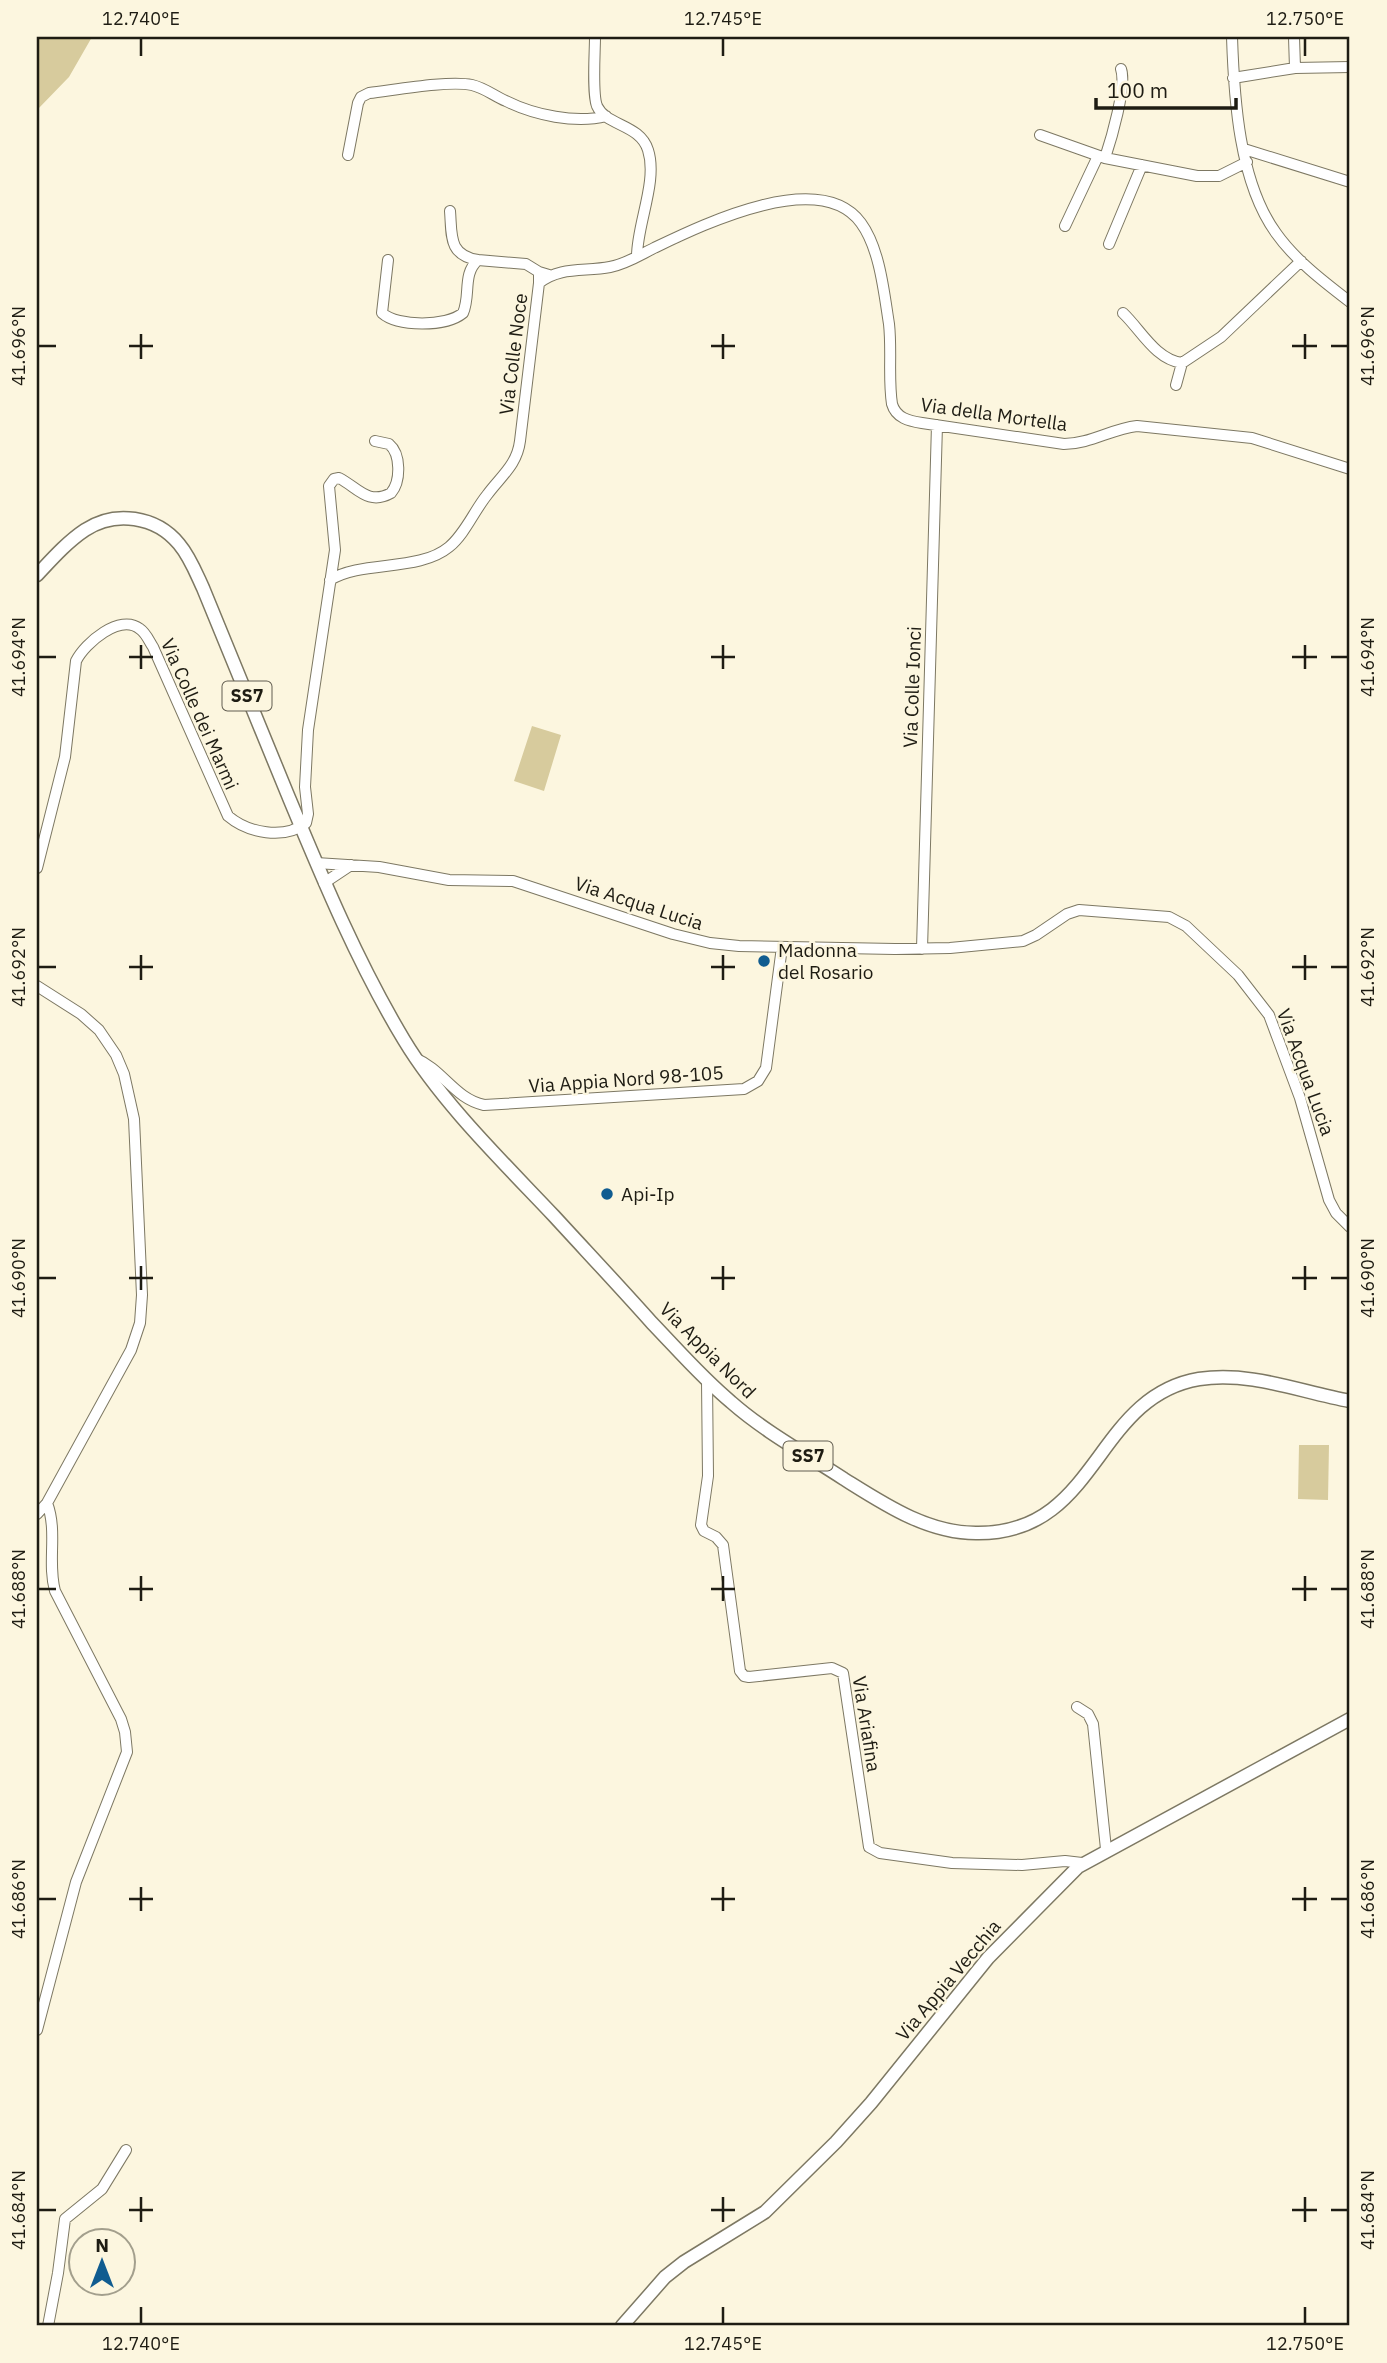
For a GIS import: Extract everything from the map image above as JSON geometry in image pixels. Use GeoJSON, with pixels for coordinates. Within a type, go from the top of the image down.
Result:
{"type":"FeatureCollection","features":[{"type":"Feature","properties":{"kind":"main road","name":"SS7"},"geometry":{"type":"LineString","coordinates":[[37,575],[75,537],[89,527],[106,521],[125,518],[141,520],[157,526],[173,538],[190,560],[203,587],[324,883]]}},
{"type":"Feature","properties":{"kind":"main road","name":"Via Appia Nord"},"geometry":{"type":"LineString","coordinates":[[324,883],[383,1003],[415,1058],[485,1142],[707,1381],[758,1423],[883,1503],[936,1527],[974,1533],[1017,1527],[1055,1508],[1077,1486],[1131,1415],[1154,1397],[1177,1385],[1210,1378],[1248,1378],[1350,1401]]}},
{"type":"Feature","properties":{"kind":"main road","name":"Via Appia Vecchia"},"geometry":{"type":"LineString","coordinates":[[622,2326],[672,2271],[751,2223],[779,2199],[861,2115],[1008,1937],[1082,1863],[1350,1719]]}},
{"type":"Feature","properties":{"kind":"street"},"geometry":{"type":"LineString","coordinates":[[595,37],[596,102],[599,110],[639,136],[649,153],[650,174],[637,256]]}},
{"type":"Feature","properties":{"kind":"street"},"geometry":{"type":"LineString","coordinates":[[1232,37],[1233,78],[1244,149],[1255,194],[1279,237],[1301,261],[1350,302]]}},
{"type":"Feature","properties":{"kind":"street"},"geometry":{"type":"LineString","coordinates":[[1294,37],[1295,68]]}},
{"type":"Feature","properties":{"kind":"street"},"geometry":{"type":"LineString","coordinates":[[1233,78],[1295,68],[1350,67]]}},
{"type":"Feature","properties":{"kind":"street"},"geometry":{"type":"LineString","coordinates":[[1065,226],[1115,127],[1123,83],[1121,69]]}},
{"type":"Feature","properties":{"kind":"street"},"geometry":{"type":"LineString","coordinates":[[348,155],[358,103],[363,95],[369,93],[466,84],[483,89],[518,107],[564,118],[589,120],[606,116]]}},
{"type":"Feature","properties":{"kind":"street"},"geometry":{"type":"LineString","coordinates":[[1040,135],[1102,157],[1189,175],[1209,177],[1225,174],[1247,162]]}},
{"type":"Feature","properties":{"kind":"street"},"geometry":{"type":"LineString","coordinates":[[1244,149],[1350,182]]}},
{"type":"Feature","properties":{"kind":"street"},"geometry":{"type":"LineString","coordinates":[[1109,244],[1142,165]]}},
{"type":"Feature","properties":{"kind":"street","name":"Via della Mortella"},"geometry":{"type":"LineString","coordinates":[[637,256],[717,220],[759,207],[817,198],[833,202],[853,214],[863,227],[878,266],[890,333],[890,388],[893,409],[906,419],[1063,444],[1086,442],[1137,426],[1236,435],[1274,443],[1350,469]]}},
{"type":"Feature","properties":{"kind":"street"},"geometry":{"type":"LineString","coordinates":[[450,211],[452,239],[456,250],[464,256],[478,260],[526,264],[544,273]]}},
{"type":"Feature","properties":{"kind":"street","name":"Via Colle Noce"},"geometry":{"type":"LineString","coordinates":[[330,580],[347,572],[411,561],[445,550],[457,538],[486,495],[510,468],[518,452],[540,283],[544,273],[614,267],[637,256]]}},
{"type":"Feature","properties":{"kind":"street"},"geometry":{"type":"LineString","coordinates":[[388,260],[383,313],[390,318],[430,324],[448,321],[463,313],[469,269],[478,260]]}},
{"type":"Feature","properties":{"kind":"street"},"geometry":{"type":"LineString","coordinates":[[1176,385],[1182,363],[1222,337],[1301,261]]}},
{"type":"Feature","properties":{"kind":"street"},"geometry":{"type":"LineString","coordinates":[[1123,313],[1160,353],[1170,360],[1182,363]]}},
{"type":"Feature","properties":{"kind":"street","name":"Via Colle Ionci"},"geometry":{"type":"LineString","coordinates":[[922,949],[937,425]]}},
{"type":"Feature","properties":{"kind":"street"},"geometry":{"type":"LineString","coordinates":[[301,827],[308,817],[305,787],[308,730],[335,550],[329,494],[332,481],[337,478],[360,494],[375,498],[388,495],[397,485],[394,449],[386,442],[375,441]]}},
{"type":"Feature","properties":{"kind":"street","name":"Via Colle dei Marmi"},"geometry":{"type":"LineString","coordinates":[[37,868],[64,765],[76,661],[93,639],[120,626],[135,626],[146,636],[161,663],[228,816],[241,824],[265,832],[287,832],[301,827]]}},
{"type":"Feature","properties":{"kind":"street","name":"Via Acqua Lucia"},"geometry":{"type":"LineString","coordinates":[[316,863],[393,869],[443,879],[513,881],[694,940],[724,945],[922,949],[994,945],[1023,941],[1067,914],[1079,910],[1161,915],[1180,922],[1242,979],[1269,1015],[1300,1098],[1329,1200],[1336,1213],[1350,1227]]}},
{"type":"Feature","properties":{"kind":"street"},"geometry":{"type":"LineString","coordinates":[[324,883],[351,865]]}},
{"type":"Feature","properties":{"kind":"street","name":"Via Appia Nord 98-105"},"geometry":{"type":"LineString","coordinates":[[415,1058],[437,1070],[464,1097],[487,1105],[744,1089],[758,1081],[766,1068],[782,947]]}},
{"type":"Feature","properties":{"kind":"street"},"geometry":{"type":"LineString","coordinates":[[37,986],[93,1024],[110,1045],[124,1073],[134,1119],[142,1295],[139,1328],[128,1356],[47,1503],[37,1514]]}},
{"type":"Feature","properties":{"kind":"street","name":"Via Ariafina"},"geometry":{"type":"LineString","coordinates":[[707,1381],[708,1476],[701,1525],[704,1531],[716,1537],[723,1545],[740,1671],[749,1677],[832,1668],[843,1673],[869,1847],[880,1853],[967,1864],[1029,1865],[1065,1861],[1082,1863]]}},
{"type":"Feature","properties":{"kind":"street"},"geometry":{"type":"LineString","coordinates":[[37,2030],[79,1874],[127,1752],[121,1719],[55,1591],[52,1573],[53,1524],[47,1503]]}},
{"type":"Feature","properties":{"kind":"street"},"geometry":{"type":"LineString","coordinates":[[1077,1707],[1088,1714],[1093,1724],[1106,1849]]}},
{"type":"Feature","properties":{"kind":"street"},"geometry":{"type":"LineString","coordinates":[[48,2326],[65,2219],[99,2192],[125,2150]]}},
{"type":"Feature","properties":{"kind":"shaded area"},"geometry":{"type":"Polygon","coordinates":[[[37,37],[92,37],[69,77],[37,110],[37,37]]]}},
{"type":"Feature","properties":{"kind":"shaded area"},"geometry":{"type":"Polygon","coordinates":[[[532,726],[561,735],[544,791],[514,781],[532,726]]]}},
{"type":"Feature","properties":{"kind":"shaded area"},"geometry":{"type":"Polygon","coordinates":[[[1299,1445],[1329,1445],[1328,1500],[1298,1499],[1299,1445]]]}},
{"type":"Feature","properties":{"kind":"place","name":"Madonna del Rosario"},"geometry":{"type":"Point","coordinates":[764,961]}},
{"type":"Feature","properties":{"kind":"place","name":"Api-Ip"},"geometry":{"type":"Point","coordinates":[607,1194]}}]}
